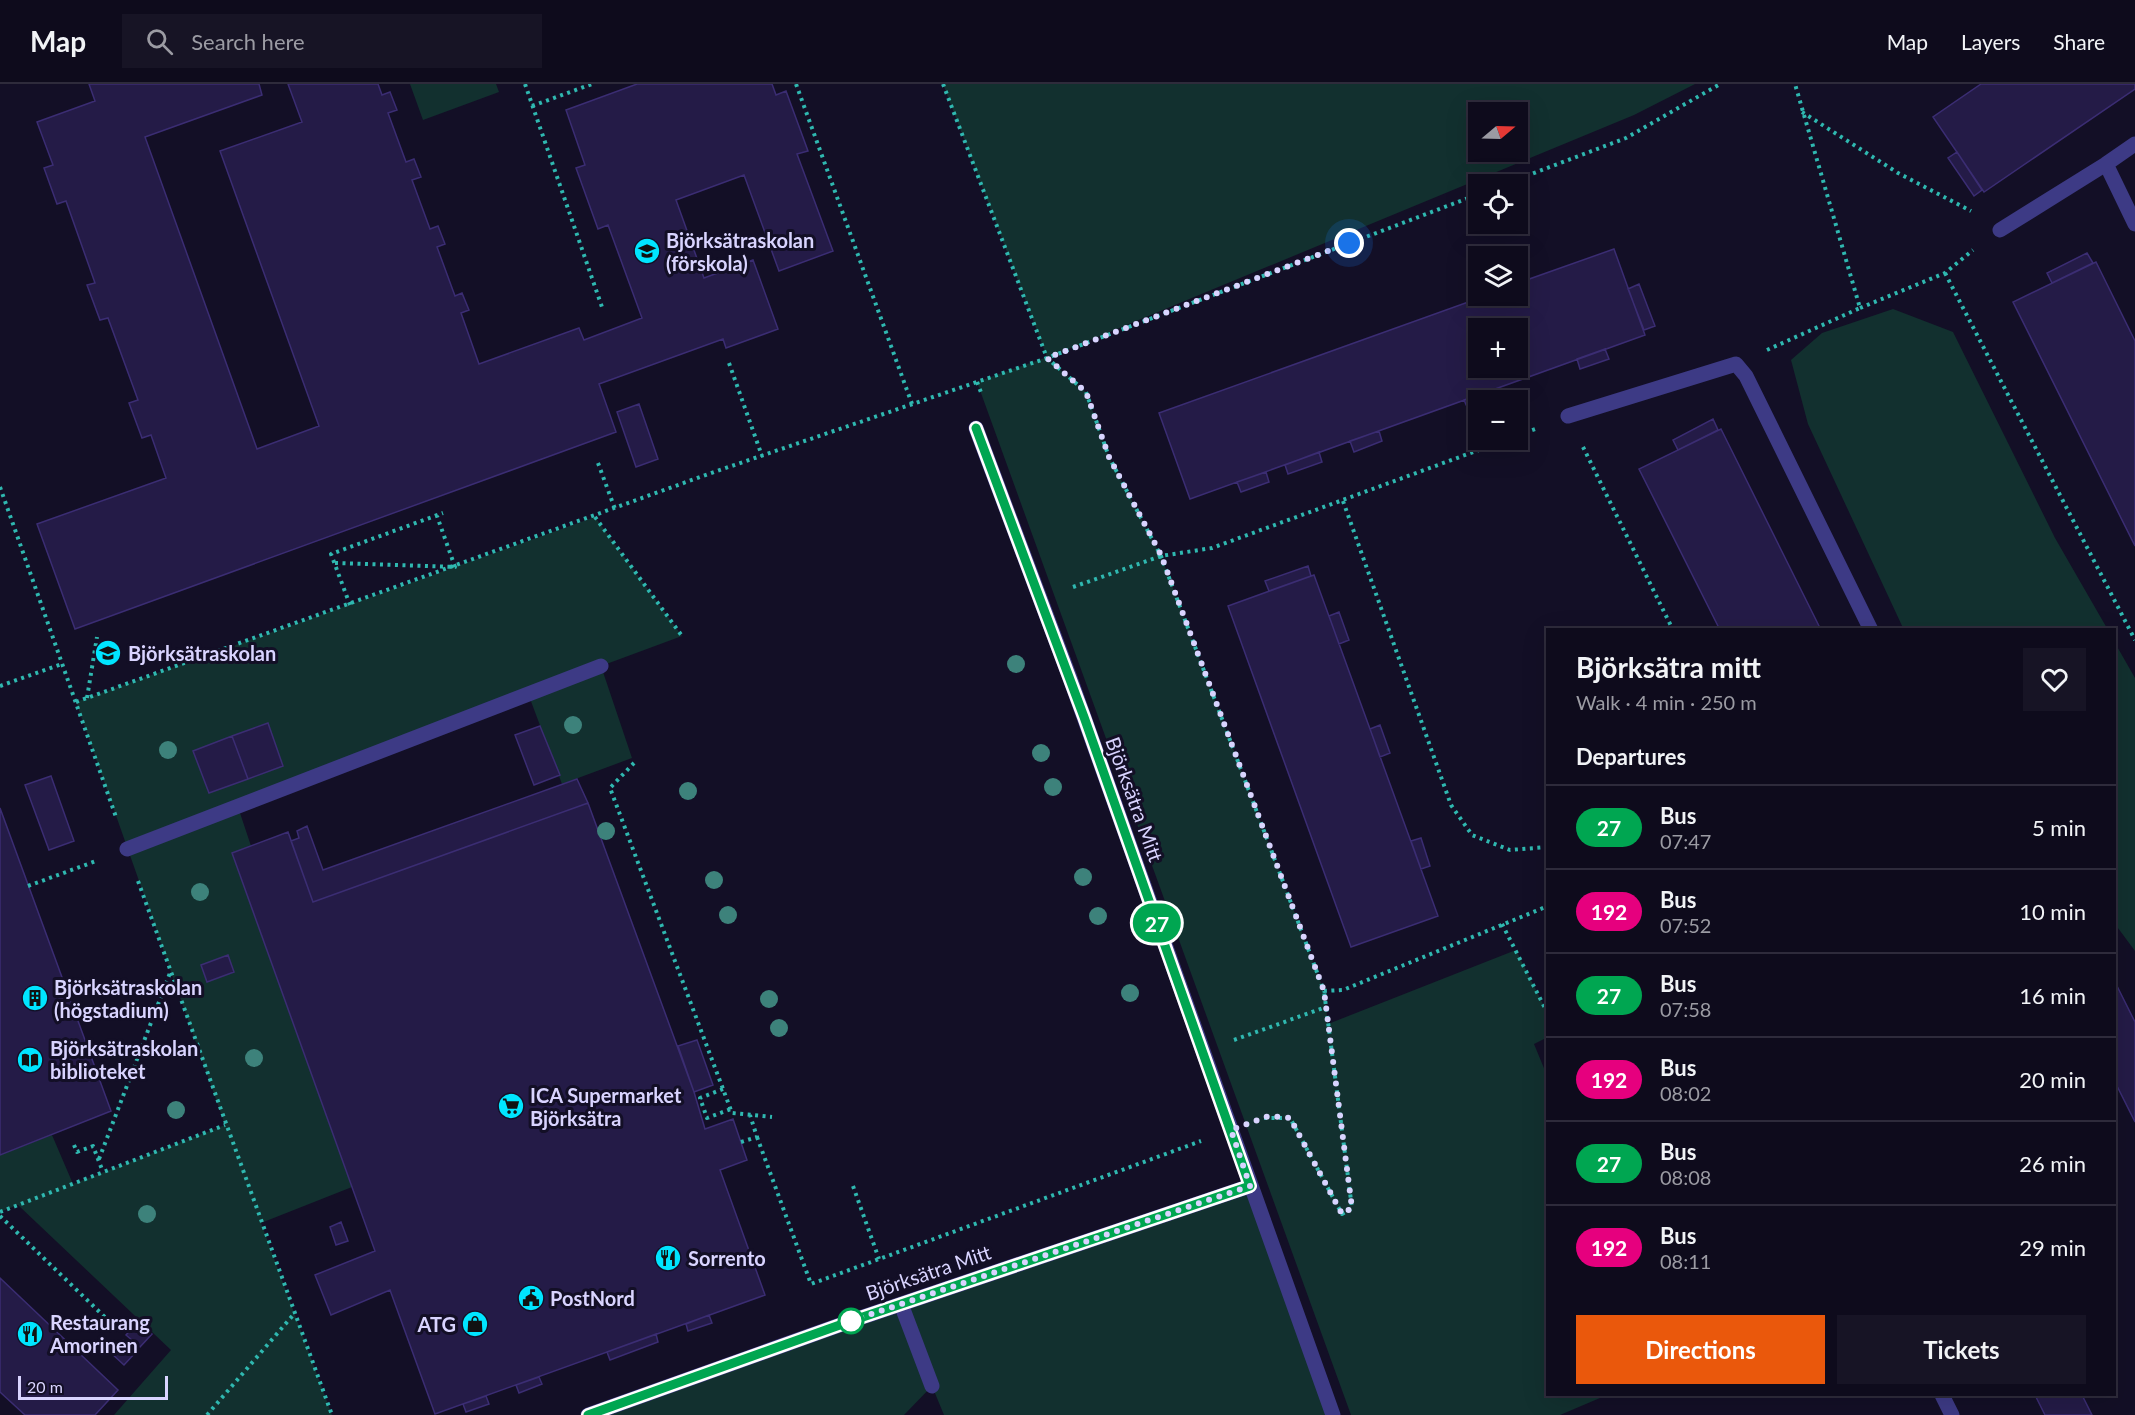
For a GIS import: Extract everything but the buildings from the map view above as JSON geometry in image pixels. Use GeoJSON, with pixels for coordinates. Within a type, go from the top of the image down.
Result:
{"type":"FeatureCollection","features":[{"type":"Feature","properties":{"kind":"street"},"geometry":{"type":"LineString","coordinates":[[2000,230],[2135,144]]}},
{"type":"Feature","properties":{"kind":"street"},"geometry":{"type":"LineString","coordinates":[[2106,164],[2135,224]]}},
{"type":"Feature","properties":{"kind":"street"},"geometry":{"type":"LineString","coordinates":[[1568,416],[1736,364],[1746,376],[1870,628]]}},
{"type":"Feature","properties":{"kind":"street","name":"Björksätra Mitt"},"geometry":{"type":"LineString","coordinates":[[976,428],[1077,699],[1333,1415]]}},
{"type":"Feature","properties":{"kind":"street"},"geometry":{"type":"LineString","coordinates":[[127,849],[601,666]]}},
{"type":"Feature","properties":{"kind":"street","name":"Björksätra Mitt"},"geometry":{"type":"LineString","coordinates":[[588,1415],[902,1304],[1250,1186]]}},
{"type":"Feature","properties":{"kind":"street"},"geometry":{"type":"LineString","coordinates":[[902,1304],[932,1386]]}},
{"type":"Feature","properties":{"kind":"street"},"geometry":{"type":"LineString","coordinates":[[1942,1396],[1952,1415]]}},
{"type":"Feature","properties":{"kind":"path"},"geometry":{"type":"LineString","coordinates":[[525,84],[603,309]]}},
{"type":"Feature","properties":{"kind":"path"},"geometry":{"type":"LineString","coordinates":[[532,106],[592,84]]}},
{"type":"Feature","properties":{"kind":"path"},"geometry":{"type":"LineString","coordinates":[[796,84],[912,405]]}},
{"type":"Feature","properties":{"kind":"path"},"geometry":{"type":"LineString","coordinates":[[750,1115],[811,1284],[1269,1116],[1290,1118],[1342,1214],[1352,1208],[1324,991],[1161,555],[1109,457],[1086,392],[1047,358],[943,84]]}},
{"type":"Feature","properties":{"kind":"path"},"geometry":{"type":"LineString","coordinates":[[1528,175],[1626,138],[1720,84]]}},
{"type":"Feature","properties":{"kind":"path"},"geometry":{"type":"LineString","coordinates":[[1795,84],[1860,308]]}},
{"type":"Feature","properties":{"kind":"path"},"geometry":{"type":"LineString","coordinates":[[1736,364],[1860,308],[1945,273],[2000,230],[1978,215],[1898,173],[1802,112]]}},
{"type":"Feature","properties":{"kind":"path"},"geometry":{"type":"LineString","coordinates":[[76,702],[762,456],[1047,358],[1468,198]]}},
{"type":"Feature","properties":{"kind":"path"},"geometry":{"type":"LineString","coordinates":[[1945,273],[2135,640]]}},
{"type":"Feature","properties":{"kind":"path"},"geometry":{"type":"LineString","coordinates":[[729,363],[762,456]]}},
{"type":"Feature","properties":{"kind":"path"},"geometry":{"type":"LineString","coordinates":[[1568,416],[1672,628]]}},
{"type":"Feature","properties":{"kind":"path"},"geometry":{"type":"LineString","coordinates":[[1065,591],[1161,555],[1212,548],[1479,450]]}},
{"type":"Feature","properties":{"kind":"path"},"geometry":{"type":"LineString","coordinates":[[598,463],[615,509]]}},
{"type":"Feature","properties":{"kind":"path"},"geometry":{"type":"LineString","coordinates":[[0,487],[225,1125],[332,1415]]}},
{"type":"Feature","properties":{"kind":"path"},"geometry":{"type":"LineString","coordinates":[[1343,501],[1451,805],[1472,836],[1510,850],[1546,847]]}},
{"type":"Feature","properties":{"kind":"path"},"geometry":{"type":"LineString","coordinates":[[350,605],[332,554],[443,513]]}},
{"type":"Feature","properties":{"kind":"path"},"geometry":{"type":"LineString","coordinates":[[436,516],[455,567]]}},
{"type":"Feature","properties":{"kind":"path"},"geometry":{"type":"LineString","coordinates":[[595,517],[682,636]]}},
{"type":"Feature","properties":{"kind":"path"},"geometry":{"type":"LineString","coordinates":[[334,563],[455,567]]}},
{"type":"Feature","properties":{"kind":"path"},"geometry":{"type":"LineString","coordinates":[[87,699],[98,637]]}},
{"type":"Feature","properties":{"kind":"path"},"geometry":{"type":"LineString","coordinates":[[0,686],[62,663]]}},
{"type":"Feature","properties":{"kind":"path"},"geometry":{"type":"LineString","coordinates":[[634,763],[610,788],[732,1113],[772,1117]]}},
{"type":"Feature","properties":{"kind":"path"},"geometry":{"type":"LineString","coordinates":[[28,885],[127,849]]}},
{"type":"Feature","properties":{"kind":"path"},"geometry":{"type":"LineString","coordinates":[[1324,991],[1343,990],[1546,907]]}},
{"type":"Feature","properties":{"kind":"path"},"geometry":{"type":"LineString","coordinates":[[1502,924],[1546,1010]]}},
{"type":"Feature","properties":{"kind":"path"},"geometry":{"type":"LineString","coordinates":[[99,1159],[171,973]]}},
{"type":"Feature","properties":{"kind":"path"},"geometry":{"type":"LineString","coordinates":[[1227,1043],[1326,1007]]}},
{"type":"Feature","properties":{"kind":"path"},"geometry":{"type":"LineString","coordinates":[[723,1089],[700,1098],[707,1118],[731,1109]]}},
{"type":"Feature","properties":{"kind":"path"},"geometry":{"type":"LineString","coordinates":[[112,1324],[0,1214],[225,1125]]}},
{"type":"Feature","properties":{"kind":"path"},"geometry":{"type":"LineString","coordinates":[[741,1142],[757,1137]]}},
{"type":"Feature","properties":{"kind":"path"},"geometry":{"type":"LineString","coordinates":[[74,1145],[77,1152],[93,1146],[103,1172]]}},
{"type":"Feature","properties":{"kind":"path"},"geometry":{"type":"LineString","coordinates":[[853,1186],[879,1260]]}},
{"type":"Feature","properties":{"kind":"path"},"geometry":{"type":"LineString","coordinates":[[207,1415],[294,1314]]}},
{"type":"Feature","properties":{"kind":"green space"},"geometry":{"type":"Polygon","coordinates":[[[410,84],[496,84],[499,92],[423,120],[410,84]]]}},
{"type":"Feature","properties":{"kind":"green space"},"geometry":{"type":"Polygon","coordinates":[[[943,84],[1695,84],[1634,115],[1528,159],[1528,102],[1468,102],[1468,162],[1520,162],[1491,174],[1468,174],[1468,184],[1047,358],[1086,392],[1109,457],[1161,556],[1324,991],[1328,1024],[1516,950],[1546,1010],[1546,1038],[1534,1044],[1546,1073],[1546,1396],[1605,1396],[1560,1415],[1351,1415],[977,382],[1047,357],[943,84]]]}},
{"type":"Feature","properties":{"kind":"green space"},"geometry":{"type":"Polygon","coordinates":[[[1893,309],[1953,332],[2055,538],[2107,628],[1903,628],[1808,424],[1791,360],[1822,333],[1893,309]]]}},
{"type":"Feature","properties":{"kind":"green space"},"geometry":{"type":"Polygon","coordinates":[[[595,517],[682,636],[601,666],[632,758],[562,784],[529,696],[238,807],[251,846],[232,853],[352,1187],[261,1223],[332,1415],[114,1415],[171,1350],[18,1205],[0,1212],[0,1155],[52,1135],[73,1184],[225,1125],[76,702],[595,517]]]}},
{"type":"Feature","properties":{"kind":"green space"},"geometry":{"type":"Polygon","coordinates":[[[2116,645],[2135,678],[2135,951],[2116,925],[2116,645]]]}},
{"type":"Feature","properties":{"kind":"green space"},"geometry":{"type":"Polygon","coordinates":[[[1250,1186],[1333,1415],[944,1415],[932,1386],[904,1415],[588,1415],[1250,1186]]]}},
{"type":"Feature","properties":{"kind":"bus line","name":"27"},"geometry":{"type":"LineString","coordinates":[[588,1415],[851,1321],[1250,1186],[1084,717],[976,428]]}},
{"type":"Feature","properties":{"kind":"place","name":"Björksätraskolan (förskola)"},"geometry":{"type":"Point","coordinates":[647,251]}},
{"type":"Feature","properties":{"kind":"place","name":"Björksätraskolan"},"geometry":{"type":"Point","coordinates":[108,653]}},
{"type":"Feature","properties":{"kind":"place","name":"Björksätraskolan (högstadium)"},"geometry":{"type":"Point","coordinates":[35,998]}},
{"type":"Feature","properties":{"kind":"place","name":"Björksätraskolan biblioteket"},"geometry":{"type":"Point","coordinates":[30,1060]}},
{"type":"Feature","properties":{"kind":"place","name":"ICA Supermarket Björksätra"},"geometry":{"type":"Point","coordinates":[511,1106]}},
{"type":"Feature","properties":{"kind":"place","name":"Sorrento"},"geometry":{"type":"Point","coordinates":[668,1258]}},
{"type":"Feature","properties":{"kind":"place","name":"PostNord"},"geometry":{"type":"Point","coordinates":[531,1298]}},
{"type":"Feature","properties":{"kind":"place","name":"ATG"},"geometry":{"type":"Point","coordinates":[475,1324]}},
{"type":"Feature","properties":{"kind":"place","name":"Restaurang Amorinen"},"geometry":{"type":"Point","coordinates":[30,1334]}},
{"type":"Feature","properties":{"kind":"route"},"geometry":{"type":"LineString","coordinates":[[851,1321],[1250,1186],[1231,1130],[1269,1116],[1290,1118],[1342,1214],[1352,1208],[1324,991],[1161,555],[1109,457],[1086,392],[1047,358],[1349,243]]}}]}
